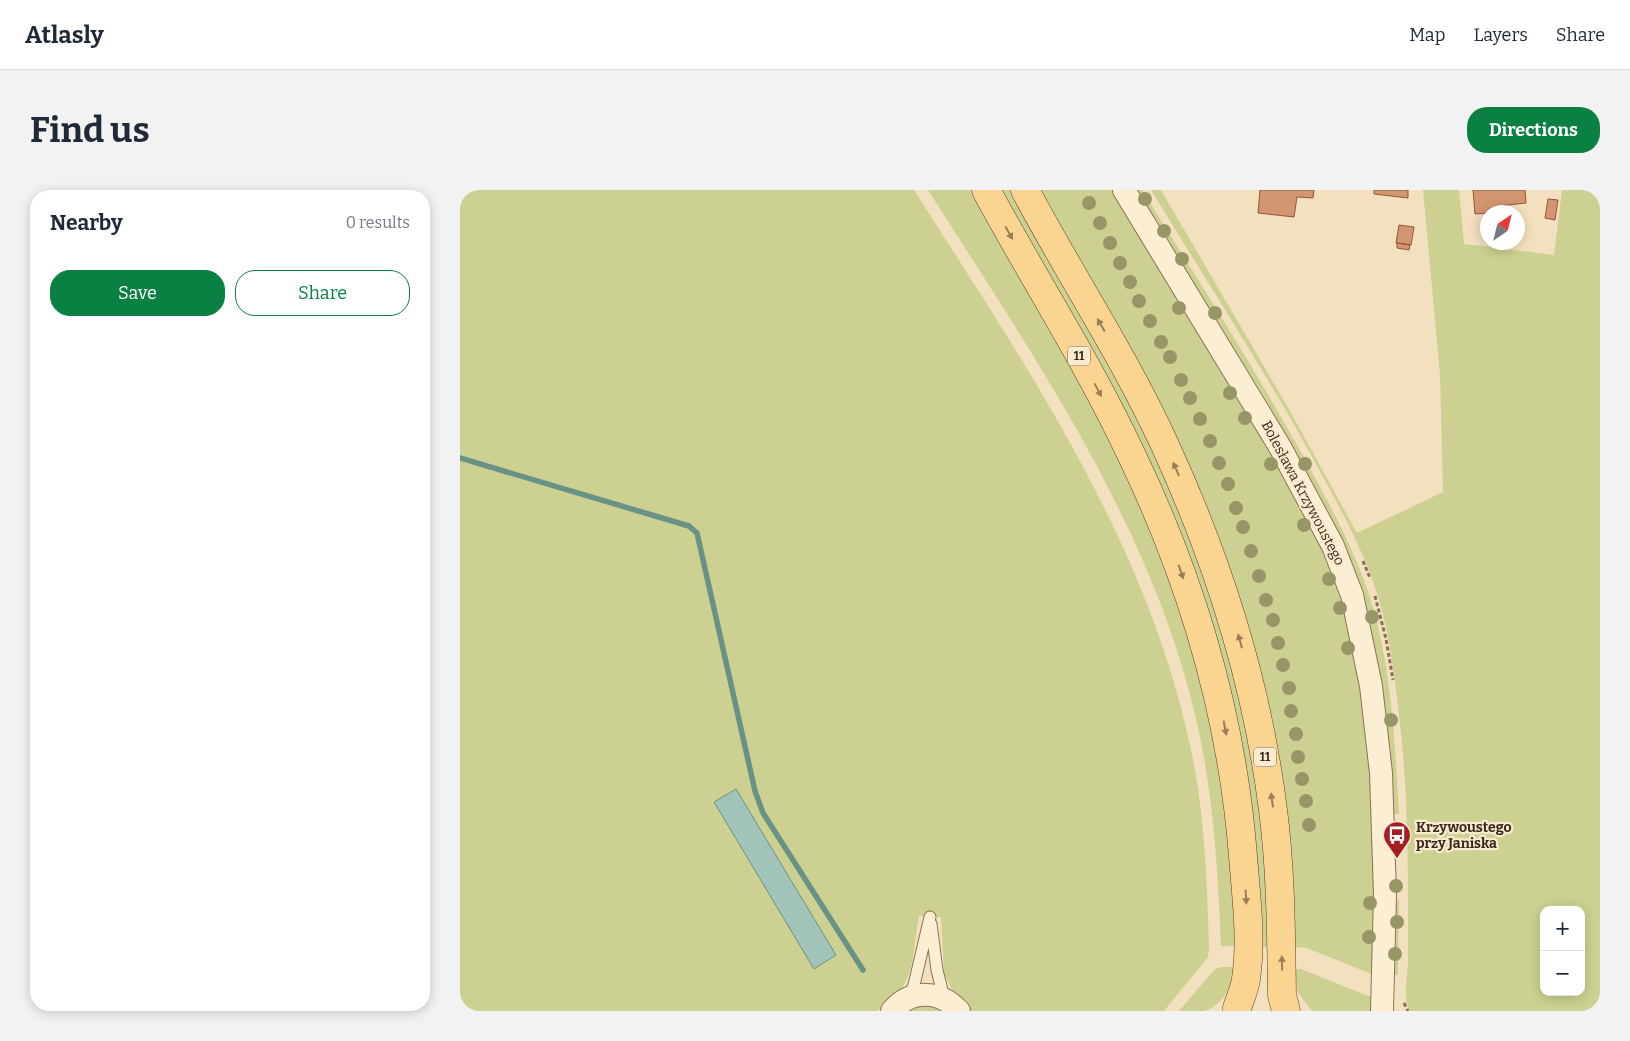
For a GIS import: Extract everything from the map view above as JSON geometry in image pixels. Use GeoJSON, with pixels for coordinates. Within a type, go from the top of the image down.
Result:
{"type":"FeatureCollection","features":[{"type":"Feature","properties":{"kind":"main road","name":"11"},"geometry":{"type":"LineString","coordinates":[[986,190],[1096,386],[1132,455],[1164,526],[1196,618],[1220,708],[1239,817],[1246,890],[1246,980],[1233,1009]]}},
{"type":"Feature","properties":{"kind":"main road","name":"11"},"geometry":{"type":"LineString","coordinates":[[1025,190],[1126,368],[1163,441],[1196,513],[1223,587],[1248,675],[1270,785],[1280,884],[1282,995],[1287,1011]]}},
{"type":"Feature","properties":{"kind":"main road","name":"11"},"geometry":{"type":"LineString","coordinates":[[1233,1009],[1261,1005],[1287,1011]]}},
{"type":"Feature","properties":{"kind":"street","name":"Bolesława Krzywoustego"},"geometry":{"type":"LineString","coordinates":[[1124,190],[1284,454],[1332,546],[1352,595],[1371,686],[1381,773],[1385,894],[1382,1011]]}},
{"type":"Feature","properties":{"kind":"street"},"geometry":{"type":"LineString","coordinates":[[900,1004],[930,994],[951,1005]]}},
{"type":"Feature","properties":{"kind":"lane"},"geometry":{"type":"LineString","coordinates":[[900,1004],[914,985],[930,917],[937,970],[951,1005]]}},
{"type":"Feature","properties":{"kind":"green space"},"geometry":{"type":"Polygon","coordinates":[[[460,190],[914,190],[1001,326],[1082,464],[1118,535],[1149,609],[1175,685],[1194,764],[1201,809],[1209,946],[1208,957],[1164,1011],[971,1011],[953,992],[944,973],[941,917],[919,916],[913,957],[906,981],[900,991],[877,1011],[460,1011],[460,190]]]}},
{"type":"Feature","properties":{"kind":"green space"},"geometry":{"type":"Polygon","coordinates":[[[928,190],[972,190],[1085,391],[1153,531],[1195,654],[1219,761],[1234,890],[1235,946],[1221,946],[1214,839],[1208,785],[1199,732],[1179,658],[1154,586],[1123,517],[1088,449],[1010,318],[928,190]]]}},
{"type":"Feature","properties":{"kind":"green space"},"geometry":{"type":"Polygon","coordinates":[[[999,190],[1011,190],[1116,375],[1153,446],[1185,518],[1237,678],[1262,813],[1270,947],[1259,947],[1236,721],[999,190]]]}},
{"type":"Feature","properties":{"kind":"green space"},"geometry":{"type":"Polygon","coordinates":[[[1038,190],[1113,190],[1261,432],[1324,551],[1346,611],[1359,668],[1376,831],[1374,975],[1307,948],[1293,947],[1269,714],[1038,190]]]}},
{"type":"Feature","properties":{"kind":"green space"},"geometry":{"type":"Polygon","coordinates":[[[1135,190],[1142,190],[1268,394],[1326,498],[1360,569],[1373,607],[1385,658],[1392,710],[1399,814],[1393,814],[1377,666],[1365,605],[1135,190]]]}},
{"type":"Feature","properties":{"kind":"green space"},"geometry":{"type":"Polygon","coordinates":[[[1151,190],[1161,190],[1290,411],[1357,533],[1443,492],[1440,374],[1423,190],[1459,190],[1464,244],[1480,246],[1480,250],[1513,250],[1554,255],[1562,190],[1600,190],[1600,1011],[1410,1011],[1406,1000],[1408,875],[1404,761],[1390,649],[1381,608],[1368,568],[1341,509],[1252,353],[1151,190]]]}},
{"type":"Feature","properties":{"kind":"green space"},"geometry":{"type":"Polygon","coordinates":[[[1394,900],[1399,900],[1398,975],[1392,975],[1394,900]]]}},
{"type":"Feature","properties":{"kind":"green space"},"geometry":{"type":"Polygon","coordinates":[[[1235,967],[1232,981],[1221,1000],[1204,1011],[1179,1011],[1215,969],[1235,967]]]}},
{"type":"Feature","properties":{"kind":"green space"},"geometry":{"type":"Polygon","coordinates":[[[1294,969],[1301,969],[1368,996],[1374,996],[1373,1011],[1312,1011],[1298,993],[1294,969]]]}},
{"type":"Feature","properties":{"kind":"green space"},"geometry":{"type":"Polygon","coordinates":[[[919,1006],[932,1006],[942,1011],[909,1011],[919,1006]]]}},
{"type":"Feature","properties":{"kind":"water"},"geometry":{"type":"Polygon","coordinates":[[[736,789],[836,955],[814,969],[714,802],[736,789]]]}},
{"type":"Feature","properties":{"kind":"building"},"geometry":{"type":"Polygon","coordinates":[[[1260,190],[1314,190],[1313,198],[1297,197],[1294,217],[1258,213],[1260,190]]]}},
{"type":"Feature","properties":{"kind":"building"},"geometry":{"type":"Polygon","coordinates":[[[1374,190],[1408,190],[1408,198],[1374,194],[1374,190]]]}},
{"type":"Feature","properties":{"kind":"building"},"geometry":{"type":"Polygon","coordinates":[[[1473,190],[1525,190],[1526,203],[1480,205],[1480,214],[1475,214],[1473,190]]]}},
{"type":"Feature","properties":{"kind":"building"},"geometry":{"type":"Polygon","coordinates":[[[1548,199],[1558,200],[1555,220],[1545,218],[1548,199]]]}},
{"type":"Feature","properties":{"kind":"building"},"geometry":{"type":"Polygon","coordinates":[[[1399,225],[1414,227],[1411,245],[1396,243],[1399,225]]]}},
{"type":"Feature","properties":{"kind":"building"},"geometry":{"type":"Polygon","coordinates":[[[1397,243],[1410,245],[1409,250],[1397,248],[1397,243]]]}},
{"type":"Feature","properties":{"kind":"waterway"},"geometry":{"type":"LineString","coordinates":[[460,458],[689,526],[697,533],[755,791],[763,813],[863,970]]}},
{"type":"Feature","properties":{"kind":"place","name":"Krzywoustego przy Janiska"},"geometry":{"type":"Point","coordinates":[1397,859]}}]}
